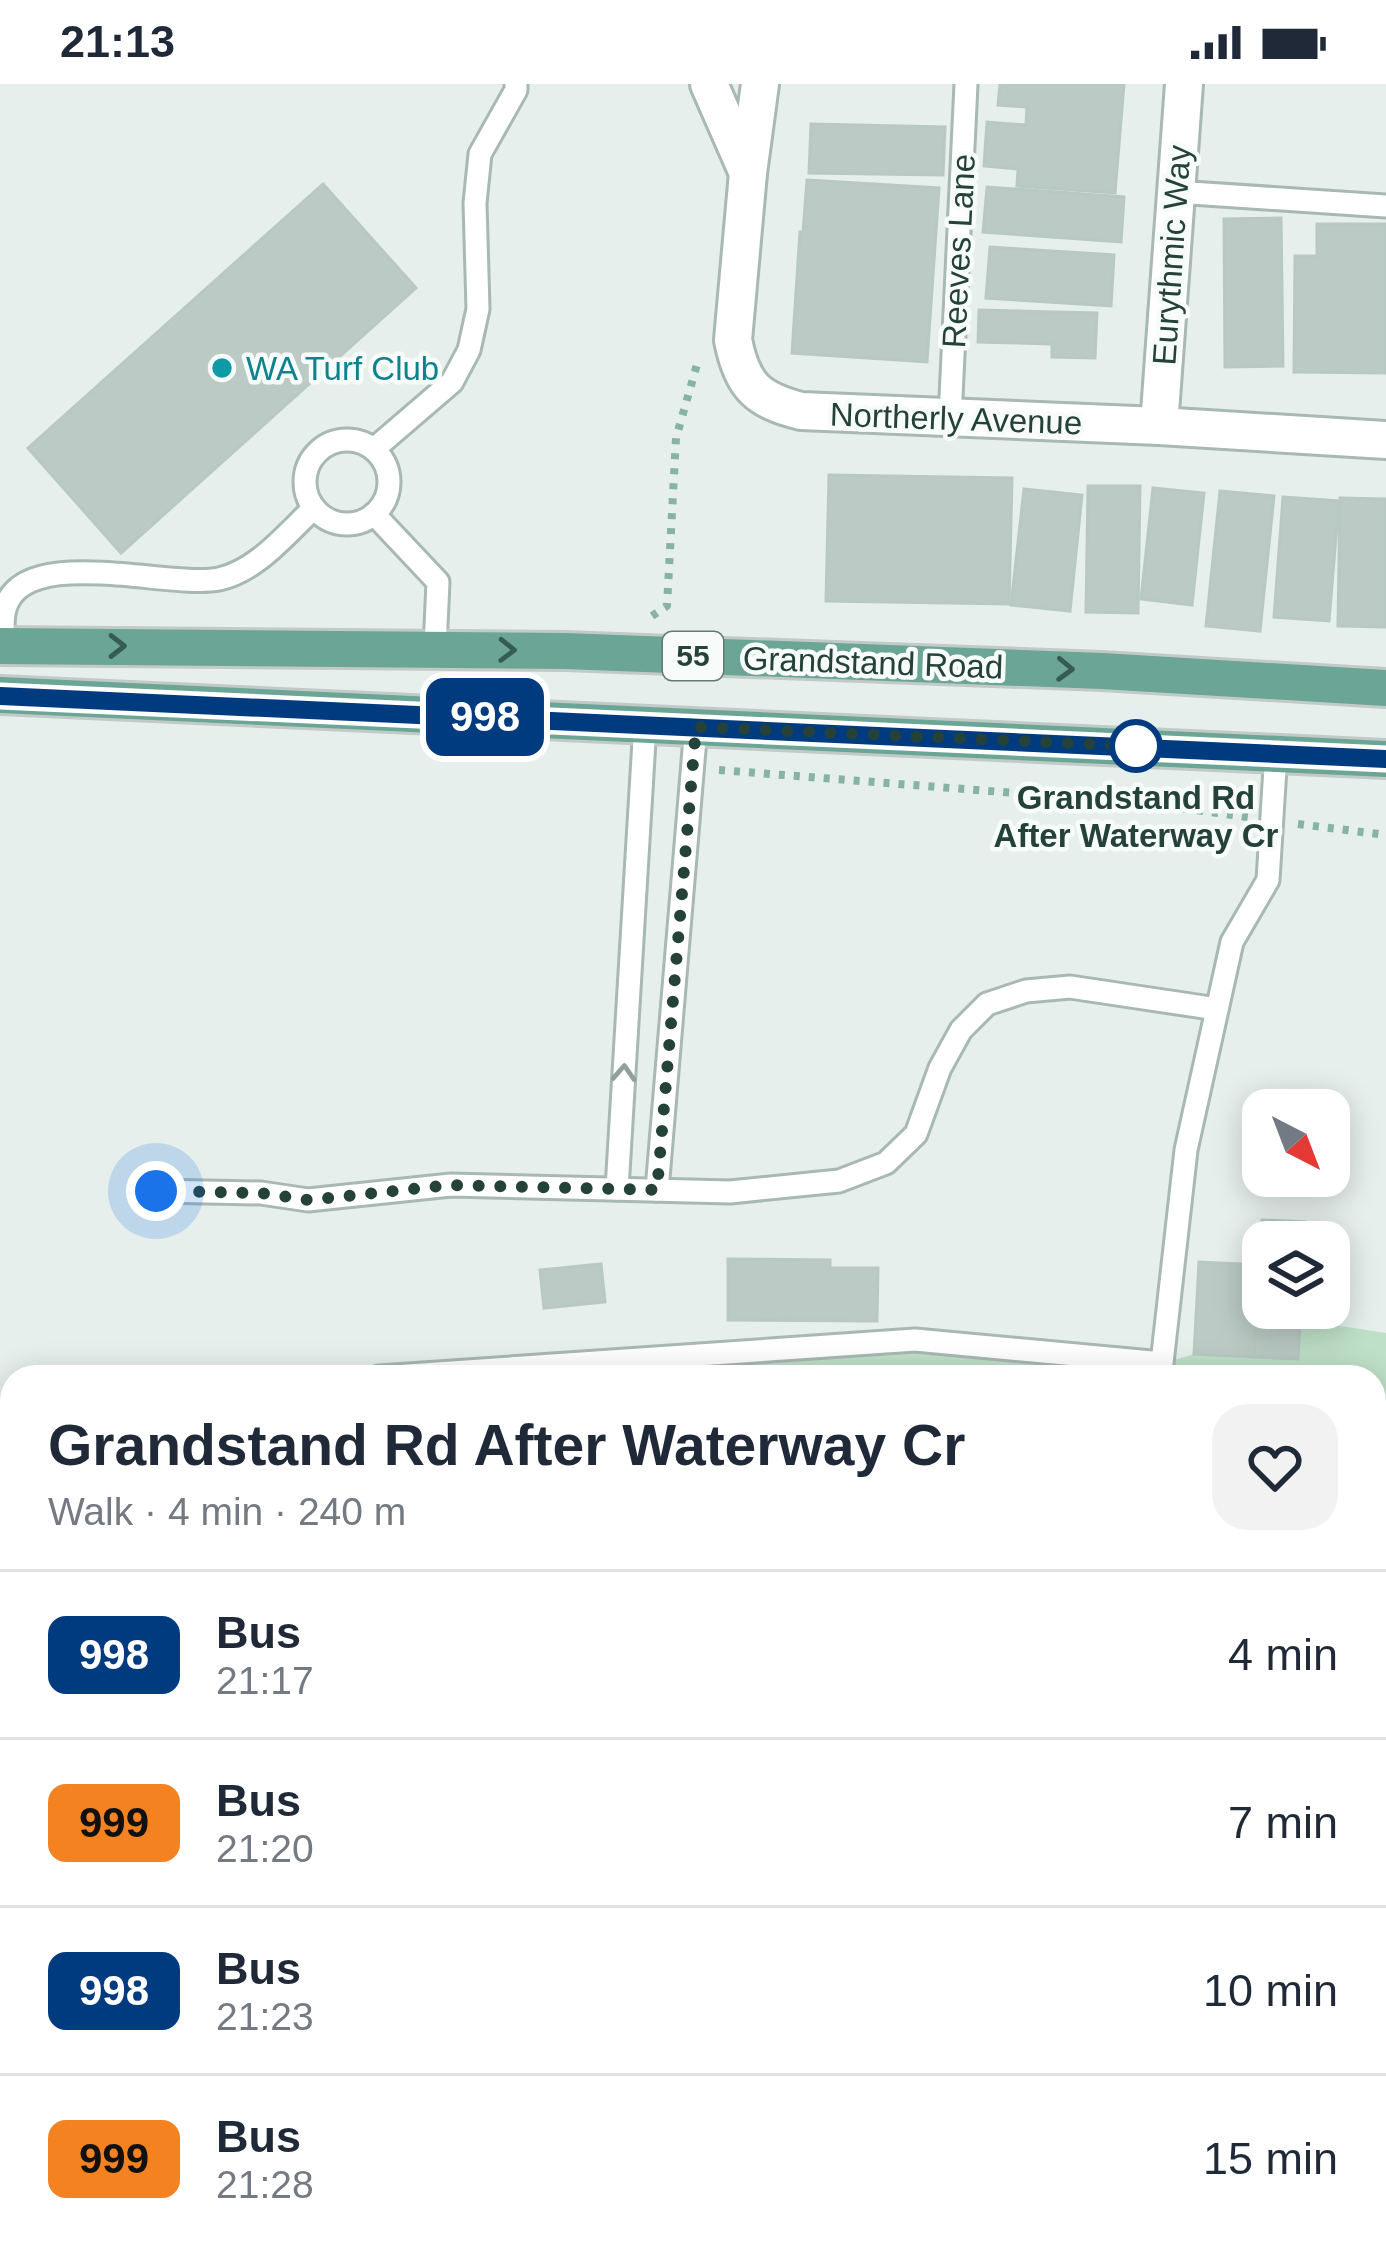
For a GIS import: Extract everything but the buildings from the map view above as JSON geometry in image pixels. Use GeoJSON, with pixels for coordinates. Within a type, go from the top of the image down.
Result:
{"type":"FeatureCollection","features":[{"type":"Feature","properties":{"kind":"main road","name":"Grandstand Road"},"geometry":{"type":"LineString","coordinates":[[1,646],[435,648],[1102,670],[1386,688]]}},
{"type":"Feature","properties":{"kind":"main road","name":"55"},"geometry":{"type":"LineString","coordinates":[[0,695],[1386,759]]}},
{"type":"Feature","properties":{"kind":"street","name":"Northerly Avenue"},"geometry":{"type":"LineString","coordinates":[[709,84],[748,173]]}},
{"type":"Feature","properties":{"kind":"street","name":"Northerly Avenue"},"geometry":{"type":"LineString","coordinates":[[760,84],[733,340],[738,364],[750,386],[774,404],[801,411],[1386,440]]}},
{"type":"Feature","properties":{"kind":"street","name":"Eurythmic Way"},"geometry":{"type":"LineString","coordinates":[[1159,426],[1184,84]]}},
{"type":"Feature","properties":{"kind":"lane"},"geometry":{"type":"LineString","coordinates":[[374,449],[452,382],[470,350],[478,309],[475,203],[480,154],[516,84]]}},
{"type":"Feature","properties":{"kind":"lane","name":"Reeves Lane"},"geometry":{"type":"LineString","coordinates":[[950,418],[965,84]]}},
{"type":"Feature","properties":{"kind":"lane"},"geometry":{"type":"LineString","coordinates":[[1176,192],[1386,206]]}},
{"type":"Feature","properties":{"kind":"lane"},"geometry":{"type":"LineString","coordinates":[[352,440],[374,449],[384,460],[388,495],[374,514],[347,524],[334,522],[314,508],[306,481],[316,454],[336,442],[352,440]]}},
{"type":"Feature","properties":{"kind":"lane"},"geometry":{"type":"LineString","coordinates":[[1,646],[5,606],[22,583],[53,573],[217,579],[248,567],[314,508]]}},
{"type":"Feature","properties":{"kind":"lane"},"geometry":{"type":"LineString","coordinates":[[374,514],[438,582],[435,648]]}},
{"type":"Feature","properties":{"kind":"lane"},"geometry":{"type":"LineString","coordinates":[[617,1189],[645,724]]}},
{"type":"Feature","properties":{"kind":"lane"},"geometry":{"type":"LineString","coordinates":[[657,1190],[696,727]]}},
{"type":"Feature","properties":{"kind":"lane"},"geometry":{"type":"LineString","coordinates":[[553,1365],[915,1340],[1162,1363],[1186,1150],[1216,1009],[1232,942],[1268,880],[1276,752]]}},
{"type":"Feature","properties":{"kind":"lane"},"geometry":{"type":"LineString","coordinates":[[156,1191],[261,1193],[308,1200],[451,1185],[730,1192],[839,1181],[886,1163],[916,1134],[940,1068],[961,1030],[987,1004],[1026,991],[1070,986],[1216,1009]]}},
{"type":"Feature","properties":{"kind":"path"},"geometry":{"type":"LineString","coordinates":[[640,623],[667,606],[676,438],[702,346]]}},
{"type":"Feature","properties":{"kind":"path"},"geometry":{"type":"LineString","coordinates":[[692,768],[1144,803],[1386,835]]}},
{"type":"Feature","properties":{"kind":"green space"},"geometry":{"type":"Polygon","coordinates":[[[1350,1328],[1386,1333],[1386,1365],[650,1365],[915,1340],[1162,1363],[1287,1329],[1350,1328]]]}},
{"type":"Feature","properties":{"kind":"bus line","name":"998"},"geometry":{"type":"LineString","coordinates":[[0,696],[1386,759]]}},
{"type":"Feature","properties":{"kind":"place","name":"WA Turf Club"},"geometry":{"type":"Point","coordinates":[222,368]}},
{"type":"Feature","properties":{"kind":"place","name":"Grandstand Rd After Waterway Cr"},"geometry":{"type":"Point","coordinates":[1136,746]}},
{"type":"Feature","properties":{"kind":"route"},"geometry":{"type":"LineString","coordinates":[[156,1191],[261,1193],[308,1200],[451,1185],[657,1190],[696,727],[1142,746],[1136,746]]}}]}
